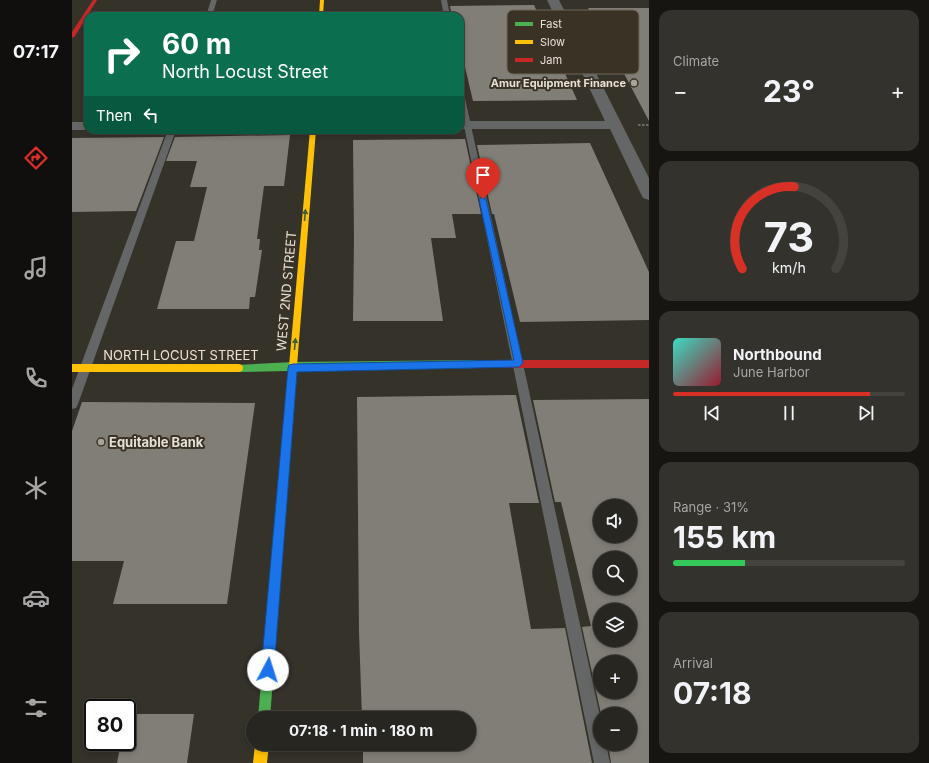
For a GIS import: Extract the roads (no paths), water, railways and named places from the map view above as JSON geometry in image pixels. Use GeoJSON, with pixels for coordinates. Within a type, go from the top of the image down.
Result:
{"type":"FeatureCollection","features":[{"type":"Feature","properties":{"kind":"main road"},"geometry":{"type":"LineString","coordinates":[[87,12],[95,0]]}},
{"type":"Feature","properties":{"kind":"main road"},"geometry":{"type":"LineString","coordinates":[[321,12],[322,0]]}},
{"type":"Feature","properties":{"kind":"main road"},"geometry":{"type":"LineString","coordinates":[[72,36],[84,17]]}},
{"type":"Feature","properties":{"kind":"main road","name":"WEST 2ND STREET"},"geometry":{"type":"LineString","coordinates":[[265,711],[312,134]]}},
{"type":"Feature","properties":{"kind":"main road","name":"NORTH LOCUST STREET"},"geometry":{"type":"LineString","coordinates":[[72,368],[293,368],[519,363],[649,364]]}},
{"type":"Feature","properties":{"kind":"main road"},"geometry":{"type":"LineString","coordinates":[[260,763],[261,751]]}},
{"type":"Feature","properties":{"kind":"street"},"geometry":{"type":"LineString","coordinates":[[553,0],[558,10]]}},
{"type":"Feature","properties":{"kind":"street"},"geometry":{"type":"LineString","coordinates":[[590,74],[649,194]]}},
{"type":"Feature","properties":{"kind":"street"},"geometry":{"type":"LineString","coordinates":[[464,125],[615,125]]}},
{"type":"Feature","properties":{"kind":"street"},"geometry":{"type":"LineString","coordinates":[[72,126],[84,126]]}},
{"type":"Feature","properties":{"kind":"lane"},"geometry":{"type":"LineString","coordinates":[[210,12],[214,0]]}},
{"type":"Feature","properties":{"kind":"lane"},"geometry":{"type":"LineString","coordinates":[[444,0],[446,12]]}},
{"type":"Feature","properties":{"kind":"lane"},"geometry":{"type":"LineString","coordinates":[[464,129],[519,363],[602,763]]}},
{"type":"Feature","properties":{"kind":"lane"},"geometry":{"type":"LineString","coordinates":[[72,404],[171,134]]}},
{"type":"Feature","properties":{"kind":"place","name":"Amur Equipment Finance"},"geometry":{"type":"Point","coordinates":[634,83]}},
{"type":"Feature","properties":{"kind":"place","name":"Equitable Bank"},"geometry":{"type":"Point","coordinates":[101,442]}}]}
